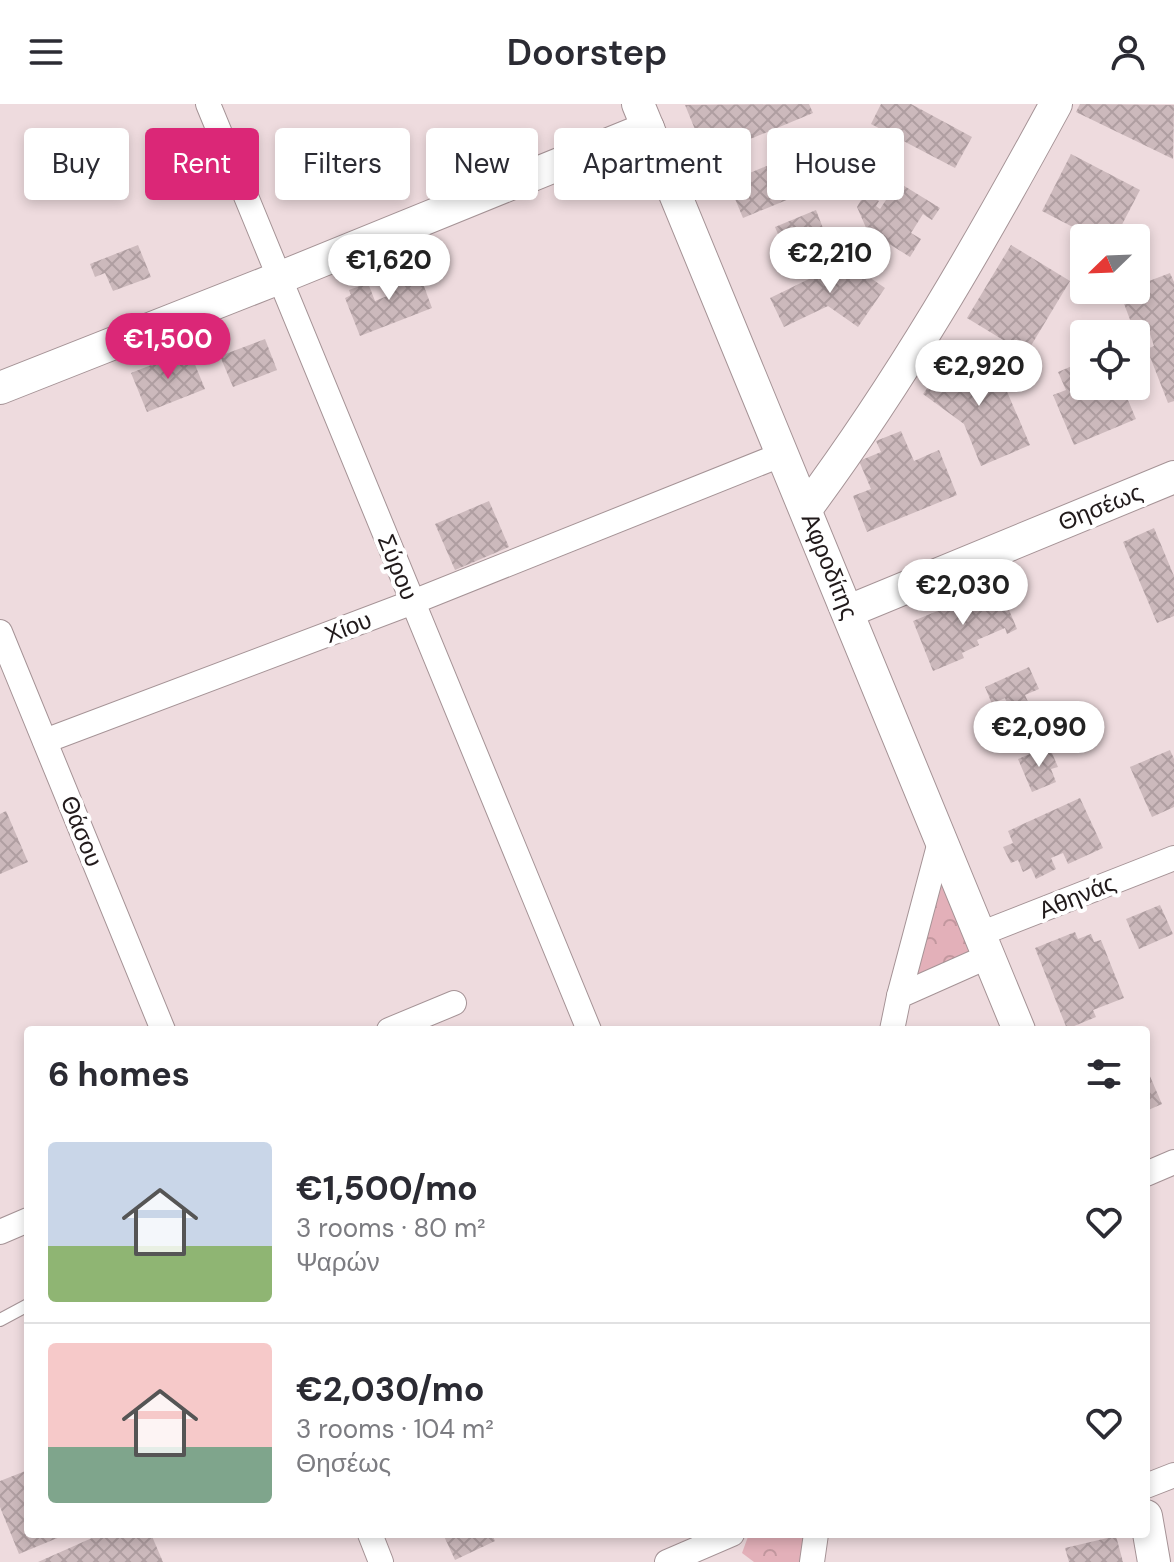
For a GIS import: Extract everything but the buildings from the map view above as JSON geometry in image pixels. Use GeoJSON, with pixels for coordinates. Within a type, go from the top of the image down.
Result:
{"type":"FeatureCollection","features":[{"type":"Feature","properties":{"kind":"street","name":"Σύρου"},"geometry":{"type":"LineString","coordinates":[[208,104],[587,1026]]}},
{"type":"Feature","properties":{"kind":"street"},"geometry":{"type":"LineString","coordinates":[[806,509],[885,398],[982,239],[1056,104]]}},
{"type":"Feature","properties":{"kind":"street"},"geometry":{"type":"LineString","coordinates":[[0,388],[279,278],[643,116]]}},
{"type":"Feature","properties":{"kind":"street","name":"Αφροδίτης"},"geometry":{"type":"LineString","coordinates":[[643,116],[1017,1026]]}},
{"type":"Feature","properties":{"kind":"street","name":"Χίου"},"geometry":{"type":"LineString","coordinates":[[45,741],[413,602],[783,454]]}},
{"type":"Feature","properties":{"kind":"street","name":"Θησέως"},"geometry":{"type":"LineString","coordinates":[[849,611],[1174,477]]}},
{"type":"Feature","properties":{"kind":"street","name":"Θάσου"},"geometry":{"type":"LineString","coordinates":[[0,632],[161,1026]]}},
{"type":"Feature","properties":{"kind":"street"},"geometry":{"type":"LineString","coordinates":[[893,1026],[941,838]]}},
{"type":"Feature","properties":{"kind":"street","name":"Αθηνάς"},"geometry":{"type":"LineString","coordinates":[[899,996],[984,945],[1174,858]]}},
{"type":"Feature","properties":{"kind":"street"},"geometry":{"type":"LineString","coordinates":[[399,1026],[454,1003]]}},
{"type":"Feature","properties":{"kind":"street"},"geometry":{"type":"LineString","coordinates":[[1150,1172],[1174,1162]]}},
{"type":"Feature","properties":{"kind":"street"},"geometry":{"type":"LineString","coordinates":[[0,1232],[24,1222]]}},
{"type":"Feature","properties":{"kind":"street"},"geometry":{"type":"LineString","coordinates":[[1150,1484],[1174,1475]]}},
{"type":"Feature","properties":{"kind":"street"},"geometry":{"type":"LineString","coordinates":[[372,1538],[381,1562]]}},
{"type":"Feature","properties":{"kind":"street"},"geometry":{"type":"LineString","coordinates":[[667,1562],[723,1538]]}},
{"type":"Feature","properties":{"kind":"street"},"geometry":{"type":"LineString","coordinates":[[812,1562],[815,1538]]}},
{"type":"Feature","properties":{"kind":"street"},"geometry":{"type":"LineString","coordinates":[[1150,1538],[1154,1562]]}},
{"type":"Feature","properties":{"kind":"lane"},"geometry":{"type":"LineString","coordinates":[[0,1320],[24,1307]]}},
{"type":"Feature","properties":{"kind":"green space"},"geometry":{"type":"Polygon","coordinates":[[[941,838],[989,956],[899,996],[941,838]]]}},
{"type":"Feature","properties":{"kind":"green space"},"geometry":{"type":"Polygon","coordinates":[[[748,1538],[814,1538],[812,1562],[754,1562],[742,1553],[748,1538]]]}}]}
